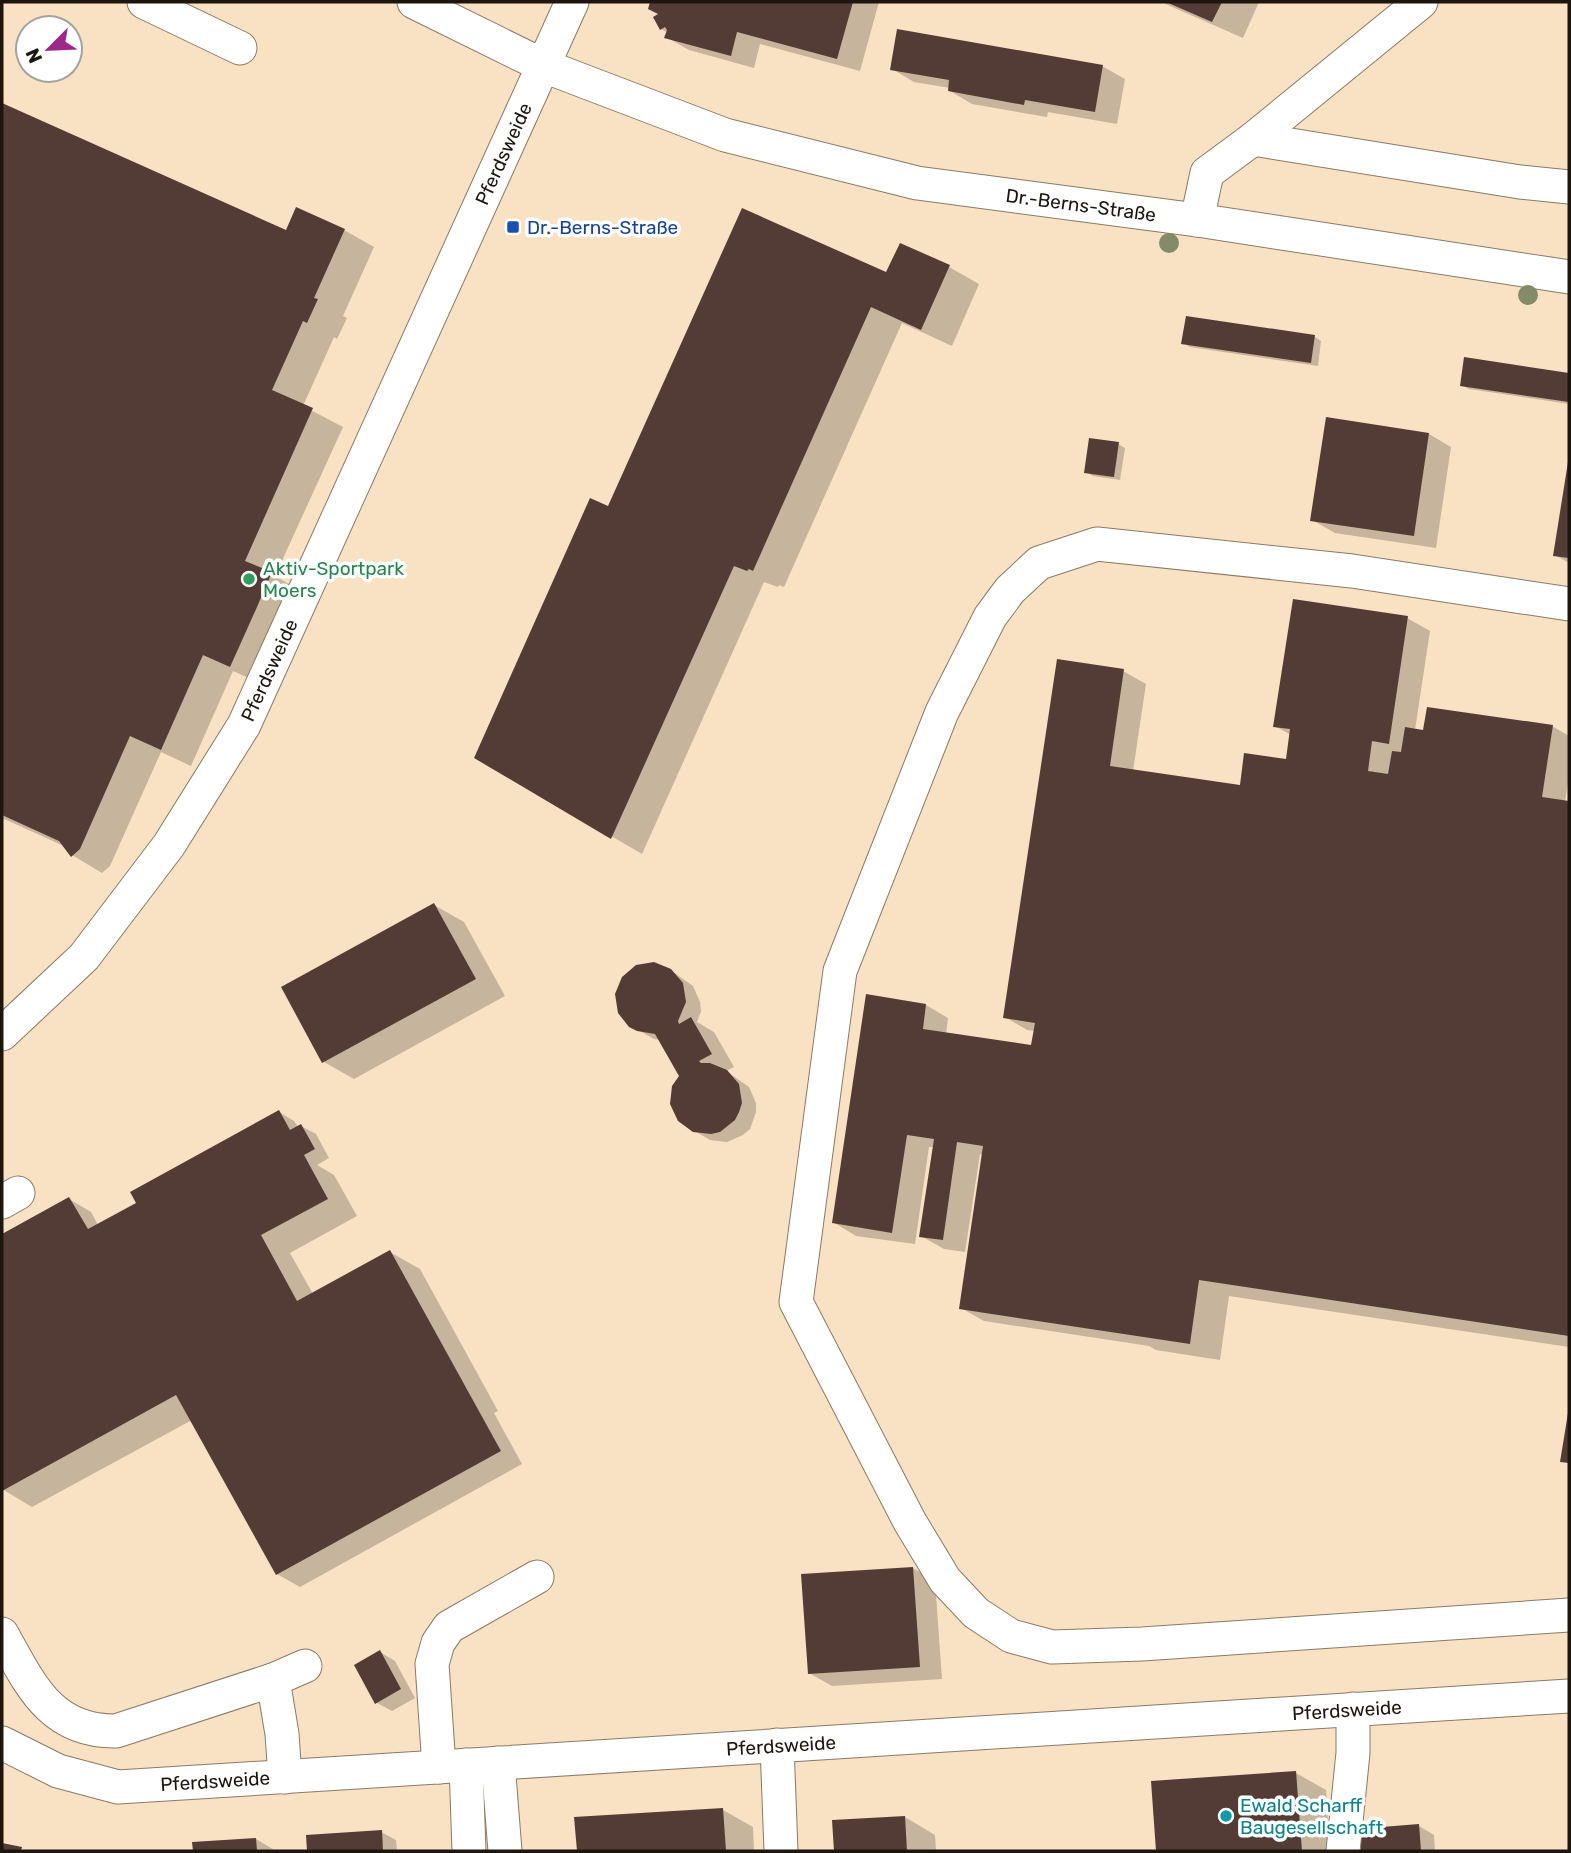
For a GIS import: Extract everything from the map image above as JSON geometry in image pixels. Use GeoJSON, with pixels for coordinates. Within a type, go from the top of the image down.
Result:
{"type":"FeatureCollection","features":[{"type":"Feature","properties":{"kind":"street"},"geometry":{"type":"LineString","coordinates":[[144,2],[240,48]]}},
{"type":"Feature","properties":{"kind":"street","name":"Dr.-Berns-Straße"},"geometry":{"type":"LineString","coordinates":[[414,2],[544,65],[724,135],[917,183],[1197,220],[1569,277]]}},
{"type":"Feature","properties":{"kind":"street","name":"Pferdsweide"},"geometry":{"type":"LineString","coordinates":[[2,1034],[84,957],[169,845],[244,725],[572,2]]}},
{"type":"Feature","properties":{"kind":"street"},"geometry":{"type":"LineString","coordinates":[[1197,220],[1207,173],[1253,139],[1421,2]]}},
{"type":"Feature","properties":{"kind":"street"},"geometry":{"type":"LineString","coordinates":[[1253,139],[1520,182],[1569,187]]}},
{"type":"Feature","properties":{"kind":"street"},"geometry":{"type":"LineString","coordinates":[[1569,604],[1352,571],[1097,544],[1039,563],[1010,590],[990,617],[942,712],[840,971],[796,1302],[910,1522],[945,1580],[976,1614],[1012,1636],[1052,1647],[1142,1644],[1569,1615]]}},
{"type":"Feature","properties":{"kind":"street"},"geometry":{"type":"LineString","coordinates":[[505,1851],[468,1765],[432,1664],[438,1643],[449,1627],[537,1577]]}},
{"type":"Feature","properties":{"kind":"street"},"geometry":{"type":"LineString","coordinates":[[2,1634],[32,1689],[47,1707],[65,1720],[100,1732],[116,1731],[273,1680],[305,1666]]}},
{"type":"Feature","properties":{"kind":"street"},"geometry":{"type":"LineString","coordinates":[[273,1680],[282,1734],[285,1777]]}},
{"type":"Feature","properties":{"kind":"street","name":"Pferdsweide"},"geometry":{"type":"LineString","coordinates":[[2,1743],[58,1771],[118,1787],[1569,1696]]}},
{"type":"Feature","properties":{"kind":"street"},"geometry":{"type":"LineString","coordinates":[[1343,1851],[1353,1754],[1353,1709]]}},
{"type":"Feature","properties":{"kind":"street"},"geometry":{"type":"LineString","coordinates":[[777,1745],[781,1851]]}},
{"type":"Feature","properties":{"kind":"street"},"geometry":{"type":"LineString","coordinates":[[468,1765],[468,1851]]}},
{"type":"Feature","properties":{"kind":"shaded area"},"geometry":{"type":"Polygon","coordinates":[[[2,2],[1569,2],[1569,1851],[2,1851],[2,2]]]}},
{"type":"Feature","properties":{"kind":"building"},"geometry":{"type":"Polygon","coordinates":[[[650,2],[853,2],[837,59],[737,32],[731,56],[664,38],[667,30],[665,27],[660,30],[653,17],[658,14],[648,9],[650,2]]]}},
{"type":"Feature","properties":{"kind":"building"},"geometry":{"type":"Polygon","coordinates":[[[1166,2],[1222,2],[1212,22],[1166,2]]]}},
{"type":"Feature","properties":{"kind":"building"},"geometry":{"type":"Polygon","coordinates":[[[897,29],[1103,65],[1095,112],[1025,100],[1024,105],[948,91],[949,80],[890,70],[897,29]]]}},
{"type":"Feature","properties":{"kind":"building"},"geometry":{"type":"Polygon","coordinates":[[[2,103],[286,230],[296,207],[345,229],[314,298],[318,299],[307,323],[303,321],[272,390],[313,408],[245,561],[272,572],[257,607],[230,667],[203,655],[161,750],[130,736],[80,849],[71,857],[59,841],[2,815],[2,103]]]}},
{"type":"Feature","properties":{"kind":"building"},"geometry":{"type":"Polygon","coordinates":[[[742,208],[886,272],[900,243],[950,265],[921,330],[871,307],[753,571],[734,566],[611,839],[474,758],[590,498],[608,506],[742,208]]]}},
{"type":"Feature","properties":{"kind":"building"},"geometry":{"type":"Polygon","coordinates":[[[1186,316],[1315,335],[1311,363],[1181,344],[1186,316]]]}},
{"type":"Feature","properties":{"kind":"building"},"geometry":{"type":"Polygon","coordinates":[[[1464,357],[1569,373],[1569,402],[1460,386],[1464,357]]]}},
{"type":"Feature","properties":{"kind":"building"},"geometry":{"type":"Polygon","coordinates":[[[1326,417],[1429,433],[1414,536],[1310,521],[1326,417]]]}},
{"type":"Feature","properties":{"kind":"building"},"geometry":{"type":"Polygon","coordinates":[[[1089,438],[1119,442],[1114,477],[1084,473],[1089,438]]]}},
{"type":"Feature","properties":{"kind":"building"},"geometry":{"type":"Polygon","coordinates":[[[1569,462],[1569,558],[1553,556],[1569,462]]]}},
{"type":"Feature","properties":{"kind":"building"},"geometry":{"type":"Polygon","coordinates":[[[1293,599],[1408,616],[1389,744],[1372,741],[1368,771],[1388,774],[1392,751],[1401,752],[1405,727],[1423,730],[1427,707],[1553,725],[1542,797],[1569,801],[1569,1336],[1199,1280],[1190,1344],[959,1309],[983,1146],[957,1142],[943,1240],[919,1237],[934,1139],[907,1135],[892,1233],[832,1223],[866,994],[926,1004],[923,1029],[1031,1045],[1035,1023],[1003,1018],[1057,659],[1124,669],[1110,766],[1240,785],[1244,753],[1286,759],[1290,729],[1273,727],[1293,599]]]}},
{"type":"Feature","properties":{"kind":"building"},"geometry":{"type":"Polygon","coordinates":[[[434,903],[476,979],[322,1063],[281,987],[434,903]]]}},
{"type":"Feature","properties":{"kind":"building"},"geometry":{"type":"Polygon","coordinates":[[[654,962],[671,969],[683,983],[686,1002],[679,1024],[691,1017],[712,1054],[699,1061],[727,1070],[739,1084],[742,1103],[739,1112],[735,1120],[720,1132],[693,1132],[678,1121],[670,1104],[672,1086],[679,1076],[655,1034],[629,1027],[618,1013],[615,994],[622,977],[636,965],[654,962]]]}},
{"type":"Feature","properties":{"kind":"building"},"geometry":{"type":"Polygon","coordinates":[[[279,1110],[290,1130],[301,1124],[315,1149],[304,1155],[328,1199],[261,1235],[297,1301],[390,1250],[501,1451],[276,1575],[176,1395],[2,1491],[2,1234],[69,1197],[88,1229],[136,1203],[130,1192],[279,1110]]]}},
{"type":"Feature","properties":{"kind":"building"},"geometry":{"type":"Polygon","coordinates":[[[1569,1413],[1569,1463],[1560,1462],[1569,1413]]]}},
{"type":"Feature","properties":{"kind":"building"},"geometry":{"type":"Polygon","coordinates":[[[913,1567],[920,1667],[808,1674],[801,1574],[913,1567]]]}},
{"type":"Feature","properties":{"kind":"building"},"geometry":{"type":"Polygon","coordinates":[[[380,1650],[401,1689],[375,1704],[354,1665],[380,1650]]]}},
{"type":"Feature","properties":{"kind":"building","name":"Ewald Scharff Baugesellschaft"},"geometry":{"type":"Polygon","coordinates":[[[1296,1771],[1302,1851],[1156,1851],[1151,1781],[1296,1771]]]}},
{"type":"Feature","properties":{"kind":"building"},"geometry":{"type":"Polygon","coordinates":[[[723,1808],[726,1851],[577,1851],[574,1817],[723,1808]]]}},
{"type":"Feature","properties":{"kind":"building"},"geometry":{"type":"Polygon","coordinates":[[[905,1816],[907,1851],[834,1851],[832,1820],[905,1816]]]}},
{"type":"Feature","properties":{"kind":"building"},"geometry":{"type":"Polygon","coordinates":[[[1419,1824],[1421,1851],[1361,1851],[1361,1838],[1369,1828],[1419,1824]]]}},
{"type":"Feature","properties":{"kind":"building"},"geometry":{"type":"Polygon","coordinates":[[[382,1830],[383,1851],[307,1851],[306,1835],[382,1830]]]}},
{"type":"Feature","properties":{"kind":"building"},"geometry":{"type":"Polygon","coordinates":[[[256,1838],[257,1851],[193,1851],[192,1842],[256,1838]]]}},
{"type":"Feature","properties":{"kind":"building"},"geometry":{"type":"Polygon","coordinates":[[[2,1843],[22,1847],[21,1851],[2,1851],[2,1843]]]}},
{"type":"Feature","properties":{"kind":"place","name":"Dr.-Berns-Straße"},"geometry":{"type":"Point","coordinates":[513,227]}},
{"type":"Feature","properties":{"kind":"place","name":"Aktiv-Sportpark Moers"},"geometry":{"type":"Point","coordinates":[249,579]}},
{"type":"Feature","properties":{"kind":"place","name":"Ewald Scharff Baugesellschaft"},"geometry":{"type":"Point","coordinates":[1226,1816]}}]}
